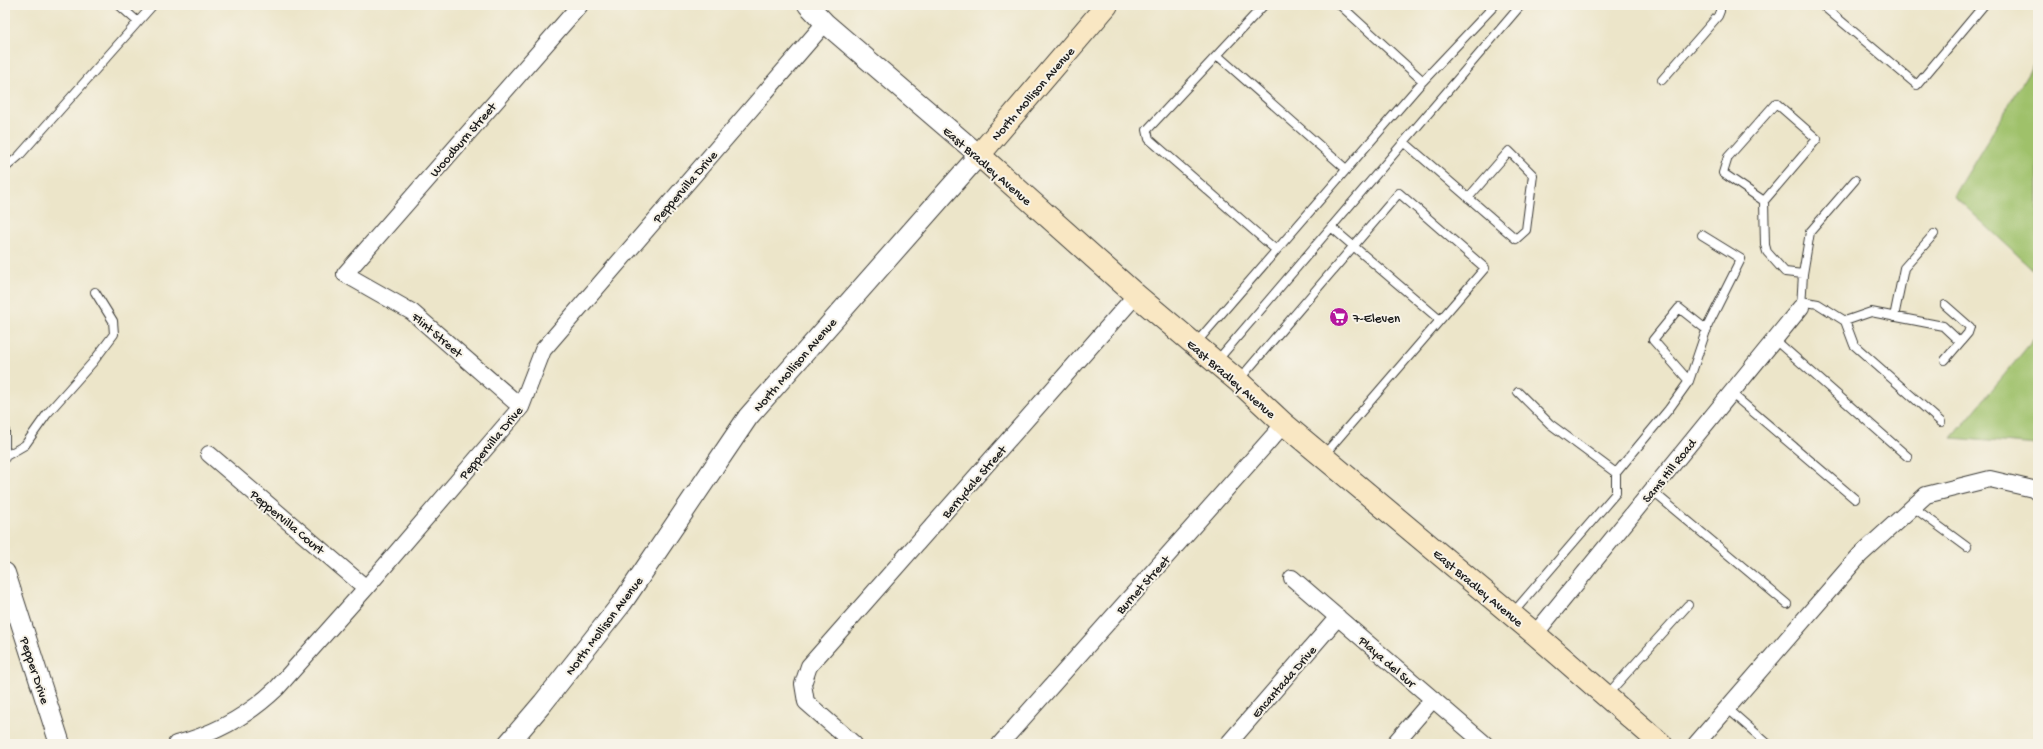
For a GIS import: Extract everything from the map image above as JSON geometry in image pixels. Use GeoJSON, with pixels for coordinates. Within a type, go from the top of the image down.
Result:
{"type":"FeatureCollection","features":[{"type":"Feature","properties":{"kind":"main road","name":"North Mollison Avenue"},"geometry":{"type":"LineString","coordinates":[[978,155],[1107,5]]}},
{"type":"Feature","properties":{"kind":"main road","name":"East Bradley Avenue"},"geometry":{"type":"LineString","coordinates":[[978,155],[1136,295],[1238,381],[1284,424],[1512,614],[1659,743]]}},
{"type":"Feature","properties":{"kind":"street","name":"Woodburn Street"},"geometry":{"type":"LineString","coordinates":[[345,274],[580,5]]}},
{"type":"Feature","properties":{"kind":"street","name":"East Bradley Avenue"},"geometry":{"type":"LineString","coordinates":[[808,5],[825,23],[978,155]]}},
{"type":"Feature","properties":{"kind":"street","name":"Peppervilla Drive"},"geometry":{"type":"LineString","coordinates":[[176,744],[217,730],[235,721],[264,700],[277,688],[366,588],[522,407],[543,350],[825,23]]}},
{"type":"Feature","properties":{"kind":"street","name":"North Mollison Avenue"},"geometry":{"type":"LineString","coordinates":[[508,744],[543,703],[622,603],[748,417],[978,155]]}},
{"type":"Feature","properties":{"kind":"street","name":"Flint Street"},"geometry":{"type":"LineString","coordinates":[[345,274],[412,312],[522,407]]}},
{"type":"Feature","properties":{"kind":"street","name":"Berrydale Street"},"geometry":{"type":"LineString","coordinates":[[854,744],[806,702],[803,684],[809,666],[1136,295]]}},
{"type":"Feature","properties":{"kind":"street","name":"Sams Hill Road"},"geometry":{"type":"LineString","coordinates":[[1535,634],[1731,393],[1801,304]]}},
{"type":"Feature","properties":{"kind":"street","name":"Burnet Street"},"geometry":{"type":"LineString","coordinates":[[1000,744],[1284,424]]}},
{"type":"Feature","properties":{"kind":"street","name":"Peppervilla Court"},"geometry":{"type":"LineString","coordinates":[[209,454],[366,588]]}},
{"type":"Feature","properties":{"kind":"street"},"geometry":{"type":"LineString","coordinates":[[1696,744],[1860,555],[1926,495],[1990,479],[2033,489],[2038,493]]}},
{"type":"Feature","properties":{"kind":"street","name":"Pepper Drive"},"geometry":{"type":"LineString","coordinates":[[5,573],[60,744]]}},
{"type":"Feature","properties":{"kind":"street","name":"Playa del Sur"},"geometry":{"type":"LineString","coordinates":[[1292,578],[1485,744]]}},
{"type":"Feature","properties":{"kind":"street","name":"Encantada Drive"},"geometry":{"type":"LineString","coordinates":[[1228,744],[1338,618]]}},
{"type":"Feature","properties":{"kind":"street"},"geometry":{"type":"LineString","coordinates":[[1394,744],[1433,699]]}},
{"type":"Feature","properties":{"kind":"lane"},"geometry":{"type":"LineString","coordinates":[[119,5],[138,22]]}},
{"type":"Feature","properties":{"kind":"lane"},"geometry":{"type":"LineString","coordinates":[[5,168],[19,156],[153,5]]}},
{"type":"Feature","properties":{"kind":"lane"},"geometry":{"type":"LineString","coordinates":[[1264,5],[1147,130],[1149,139],[1276,250]]}},
{"type":"Feature","properties":{"kind":"lane"},"geometry":{"type":"LineString","coordinates":[[1296,5],[1305,5]]}},
{"type":"Feature","properties":{"kind":"lane"},"geometry":{"type":"LineString","coordinates":[[1340,5],[1423,81]]}},
{"type":"Feature","properties":{"kind":"lane"},"geometry":{"type":"LineString","coordinates":[[1194,345],[1423,81],[1493,5]]}},
{"type":"Feature","properties":{"kind":"lane"},"geometry":{"type":"LineString","coordinates":[[1215,363],[1521,5]]}},
{"type":"Feature","properties":{"kind":"lane"},"geometry":{"type":"LineString","coordinates":[[1662,80],[1718,16],[1720,5]]}},
{"type":"Feature","properties":{"kind":"lane"},"geometry":{"type":"LineString","coordinates":[[1822,5],[1917,85],[1984,5]]}},
{"type":"Feature","properties":{"kind":"lane"},"geometry":{"type":"LineString","coordinates":[[1216,55],[1346,169]]}},
{"type":"Feature","properties":{"kind":"lane"},"geometry":{"type":"LineString","coordinates":[[1764,201],[1723,173],[1728,157],[1776,103],[1817,139],[1764,201],[1765,245],[1767,252],[1785,272],[1803,274]]}},
{"type":"Feature","properties":{"kind":"lane"},"geometry":{"type":"LineString","coordinates":[[1404,142],[1468,198],[1516,239],[1526,230],[1532,175],[1509,151],[1468,198]]}},
{"type":"Feature","properties":{"kind":"lane"},"geometry":{"type":"LineString","coordinates":[[1855,180],[1810,232],[1803,274],[1801,304],[1818,304],[1845,321],[1854,345],[1941,422]]}},
{"type":"Feature","properties":{"kind":"lane"},"geometry":{"type":"LineString","coordinates":[[1238,381],[1399,193],[1485,268],[1323,456]]}},
{"type":"Feature","properties":{"kind":"lane"},"geometry":{"type":"LineString","coordinates":[[1331,227],[1440,320]]}},
{"type":"Feature","properties":{"kind":"lane"},"geometry":{"type":"LineString","coordinates":[[1894,317],[1904,268],[1934,234]]}},
{"type":"Feature","properties":{"kind":"lane"},"geometry":{"type":"LineString","coordinates":[[1512,614],[1616,493],[1616,472],[1689,381],[1707,330],[1741,259],[1702,235]]}},
{"type":"Feature","properties":{"kind":"lane"},"geometry":{"type":"LineString","coordinates":[[5,457],[25,445],[47,414],[93,362],[114,334],[113,321],[95,292]]}},
{"type":"Feature","properties":{"kind":"lane"},"geometry":{"type":"LineString","coordinates":[[1945,305],[1970,327],[1968,333],[1945,360]]}},
{"type":"Feature","properties":{"kind":"lane"},"geometry":{"type":"LineString","coordinates":[[1689,381],[1653,340],[1679,308],[1707,330]]}},
{"type":"Feature","properties":{"kind":"lane"},"geometry":{"type":"LineString","coordinates":[[1845,321],[1871,312],[1943,326],[1960,342]]}},
{"type":"Feature","properties":{"kind":"lane"},"geometry":{"type":"LineString","coordinates":[[1774,339],[1908,457]]}},
{"type":"Feature","properties":{"kind":"lane"},"geometry":{"type":"LineString","coordinates":[[1518,392],[1550,424],[1616,472]]}},
{"type":"Feature","properties":{"kind":"lane"},"geometry":{"type":"LineString","coordinates":[[1731,393],[1855,498]]}},
{"type":"Feature","properties":{"kind":"lane"},"geometry":{"type":"LineString","coordinates":[[5,431],[5,457]]}},
{"type":"Feature","properties":{"kind":"lane"},"geometry":{"type":"LineString","coordinates":[[1651,490],[1787,604]]}},
{"type":"Feature","properties":{"kind":"lane"},"geometry":{"type":"LineString","coordinates":[[1913,507],[1967,547]]}},
{"type":"Feature","properties":{"kind":"lane"},"geometry":{"type":"LineString","coordinates":[[1606,696],[1688,605]]}},
{"type":"Feature","properties":{"kind":"lane"},"geometry":{"type":"LineString","coordinates":[[1727,708],[1768,744]]}},
{"type":"Feature","properties":{"kind":"green space"},"geometry":{"type":"Polygon","coordinates":[[[2038,57],[2038,274],[1954,196],[2038,57]]]}},
{"type":"Feature","properties":{"kind":"green space"},"geometry":{"type":"Polygon","coordinates":[[[2038,334],[2038,445],[1952,438],[2038,334]]]}},
{"type":"Feature","properties":{"kind":"place","name":"7-Eleven"},"geometry":{"type":"Point","coordinates":[1339,317]}}]}
